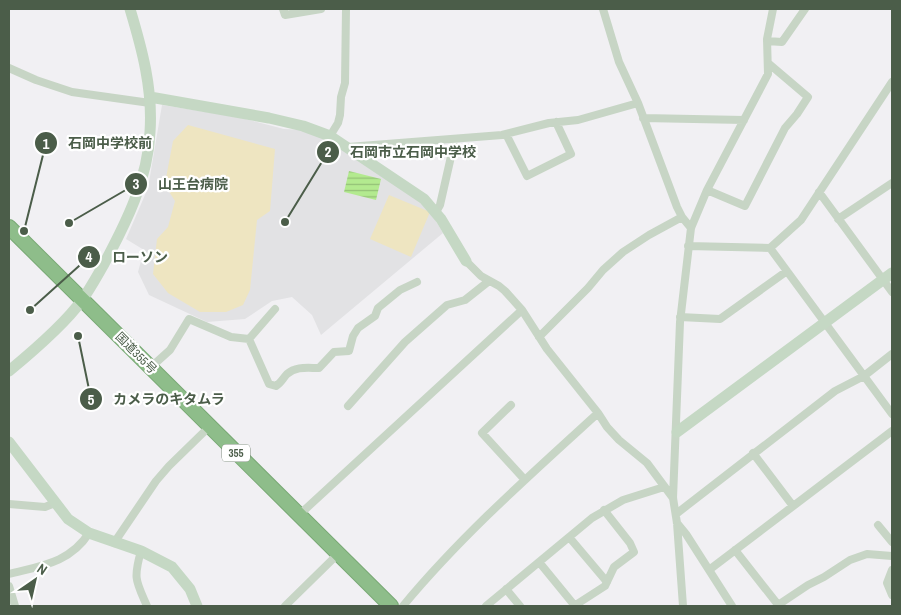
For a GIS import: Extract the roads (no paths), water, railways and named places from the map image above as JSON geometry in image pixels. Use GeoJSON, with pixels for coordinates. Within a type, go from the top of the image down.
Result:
{"type":"FeatureCollection","features":[{"type":"Feature","properties":{"kind":"highway","name":"国道355号"},"geometry":{"type":"LineString","coordinates":[[9,227],[391,606]]}},
{"type":"Feature","properties":{"kind":"street"},"geometry":{"type":"LineString","coordinates":[[9,371],[55,329],[82,300],[117,239],[131,210],[148,152],[150,100],[144,58],[130,9]]}},
{"type":"Feature","properties":{"kind":"street"},"geometry":{"type":"LineString","coordinates":[[283,9],[285,15],[321,9]]}},
{"type":"Feature","properties":{"kind":"street"},"geometry":{"type":"LineString","coordinates":[[330,136],[338,123],[345,83],[346,9]]}},
{"type":"Feature","properties":{"kind":"street"},"geometry":{"type":"LineString","coordinates":[[603,9],[619,62],[638,103],[682,217],[691,228]]}},
{"type":"Feature","properties":{"kind":"street"},"geometry":{"type":"LineString","coordinates":[[683,606],[677,523],[673,498],[680,317],[688,246],[691,228],[707,190],[768,74],[767,41],[773,9]]}},
{"type":"Feature","properties":{"kind":"street"},"geometry":{"type":"LineString","coordinates":[[767,41],[782,42],[806,9]]}},
{"type":"Feature","properties":{"kind":"street"},"geometry":{"type":"LineString","coordinates":[[707,190],[745,206],[785,128],[808,97],[768,63]]}},
{"type":"Feature","properties":{"kind":"street"},"geometry":{"type":"LineString","coordinates":[[9,68],[36,80],[72,92],[150,100],[303,126],[330,136],[348,147],[411,190],[436,212],[466,262],[489,282],[506,291],[522,310],[539,337],[607,427],[656,473],[673,498]]}},
{"type":"Feature","properties":{"kind":"street"},"geometry":{"type":"LineString","coordinates":[[688,246],[770,248],[800,220],[892,82]]}},
{"type":"Feature","properties":{"kind":"street"},"geometry":{"type":"LineString","coordinates":[[348,147],[506,134],[556,122],[578,120],[638,103]]}},
{"type":"Feature","properties":{"kind":"street"},"geometry":{"type":"LineString","coordinates":[[643,118],[744,120]]}},
{"type":"Feature","properties":{"kind":"street"},"geometry":{"type":"LineString","coordinates":[[506,134],[527,176],[570,154],[556,122]]}},
{"type":"Feature","properties":{"kind":"street"},"geometry":{"type":"LineString","coordinates":[[436,212],[440,205],[455,139]]}},
{"type":"Feature","properties":{"kind":"street"},"geometry":{"type":"LineString","coordinates":[[838,219],[892,183]]}},
{"type":"Feature","properties":{"kind":"street"},"geometry":{"type":"LineString","coordinates":[[819,192],[838,219],[888,277],[892,292]]}},
{"type":"Feature","properties":{"kind":"street"},"geometry":{"type":"LineString","coordinates":[[539,337],[622,252],[682,217]]}},
{"type":"Feature","properties":{"kind":"street"},"geometry":{"type":"LineString","coordinates":[[770,248],[892,414]]}},
{"type":"Feature","properties":{"kind":"street"},"geometry":{"type":"LineString","coordinates":[[680,317],[720,319],[787,271]]}},
{"type":"Feature","properties":{"kind":"street"},"geometry":{"type":"LineString","coordinates":[[677,432],[888,277]]}},
{"type":"Feature","properties":{"kind":"street"},"geometry":{"type":"LineString","coordinates":[[249,339],[269,384],[276,386],[296,368],[318,368],[334,352],[349,351],[353,336],[358,328],[375,316],[378,308],[400,290],[417,282]]}},
{"type":"Feature","properties":{"kind":"street"},"geometry":{"type":"LineString","coordinates":[[348,406],[405,342],[447,305],[465,300],[489,282]]}},
{"type":"Feature","properties":{"kind":"street"},"geometry":{"type":"LineString","coordinates":[[249,339],[275,309]]}},
{"type":"Feature","properties":{"kind":"street"},"geometry":{"type":"LineString","coordinates":[[299,515],[522,310]]}},
{"type":"Feature","properties":{"kind":"street"},"geometry":{"type":"LineString","coordinates":[[150,368],[170,350],[190,319],[231,337],[249,339]]}},
{"type":"Feature","properties":{"kind":"street"},"geometry":{"type":"LineString","coordinates":[[676,514],[835,392],[864,376],[892,354]]}},
{"type":"Feature","properties":{"kind":"street"},"geometry":{"type":"LineString","coordinates":[[511,405],[482,433],[525,480]]}},
{"type":"Feature","properties":{"kind":"street"},"geometry":{"type":"LineString","coordinates":[[403,606],[434,570],[525,480],[598,413]]}},
{"type":"Feature","properties":{"kind":"street"},"geometry":{"type":"LineString","coordinates":[[114,542],[169,466],[209,427]]}},
{"type":"Feature","properties":{"kind":"street"},"geometry":{"type":"LineString","coordinates":[[709,570],[892,431]]}},
{"type":"Feature","properties":{"kind":"street"},"geometry":{"type":"LineString","coordinates":[[9,442],[68,519],[89,533],[162,561],[180,576],[190,589],[197,606]]}},
{"type":"Feature","properties":{"kind":"street"},"geometry":{"type":"LineString","coordinates":[[754,453],[794,506]]}},
{"type":"Feature","properties":{"kind":"street"},"geometry":{"type":"LineString","coordinates":[[486,606],[592,518],[623,500],[664,487]]}},
{"type":"Feature","properties":{"kind":"street"},"geometry":{"type":"LineString","coordinates":[[9,504],[45,507],[55,503]]}},
{"type":"Feature","properties":{"kind":"street"},"geometry":{"type":"LineString","coordinates":[[538,562],[574,606],[605,586],[614,567],[634,552],[630,543],[604,510]]}},
{"type":"Feature","properties":{"kind":"street"},"geometry":{"type":"LineString","coordinates":[[677,523],[732,606]]}},
{"type":"Feature","properties":{"kind":"street"},"geometry":{"type":"LineString","coordinates":[[878,525],[892,542]]}},
{"type":"Feature","properties":{"kind":"street"},"geometry":{"type":"LineString","coordinates":[[9,574],[51,563],[70,554],[82,544],[89,533]]}},
{"type":"Feature","properties":{"kind":"street"},"geometry":{"type":"LineString","coordinates":[[569,537],[607,582]]}},
{"type":"Feature","properties":{"kind":"street"},"geometry":{"type":"LineString","coordinates":[[735,550],[779,606],[808,585],[824,578],[850,560],[867,554],[892,556]]}},
{"type":"Feature","properties":{"kind":"street"},"geometry":{"type":"LineString","coordinates":[[141,552],[136,570],[137,586],[148,606]]}},
{"type":"Feature","properties":{"kind":"street"},"geometry":{"type":"LineString","coordinates":[[285,606],[338,554]]}},
{"type":"Feature","properties":{"kind":"street"},"geometry":{"type":"LineString","coordinates":[[892,570],[888,582],[892,595]]}},
{"type":"Feature","properties":{"kind":"street"},"geometry":{"type":"LineString","coordinates":[[9,586],[15,606]]}},
{"type":"Feature","properties":{"kind":"street"},"geometry":{"type":"LineString","coordinates":[[506,589],[520,606]]}},
{"type":"Feature","properties":{"kind":"place","name":"石岡市立石岡中学校"},"geometry":{"type":"Point","coordinates":[285,222]}},
{"type":"Feature","properties":{"kind":"place","name":"山王台病院"},"geometry":{"type":"Point","coordinates":[69,223]}},
{"type":"Feature","properties":{"kind":"place","name":"石岡中学校前"},"geometry":{"type":"Point","coordinates":[24,231]}},
{"type":"Feature","properties":{"kind":"place","name":"ローソン"},"geometry":{"type":"Point","coordinates":[30,310]}},
{"type":"Feature","properties":{"kind":"place","name":"カメラのキタムラ"},"geometry":{"type":"Point","coordinates":[78,336]}}]}
